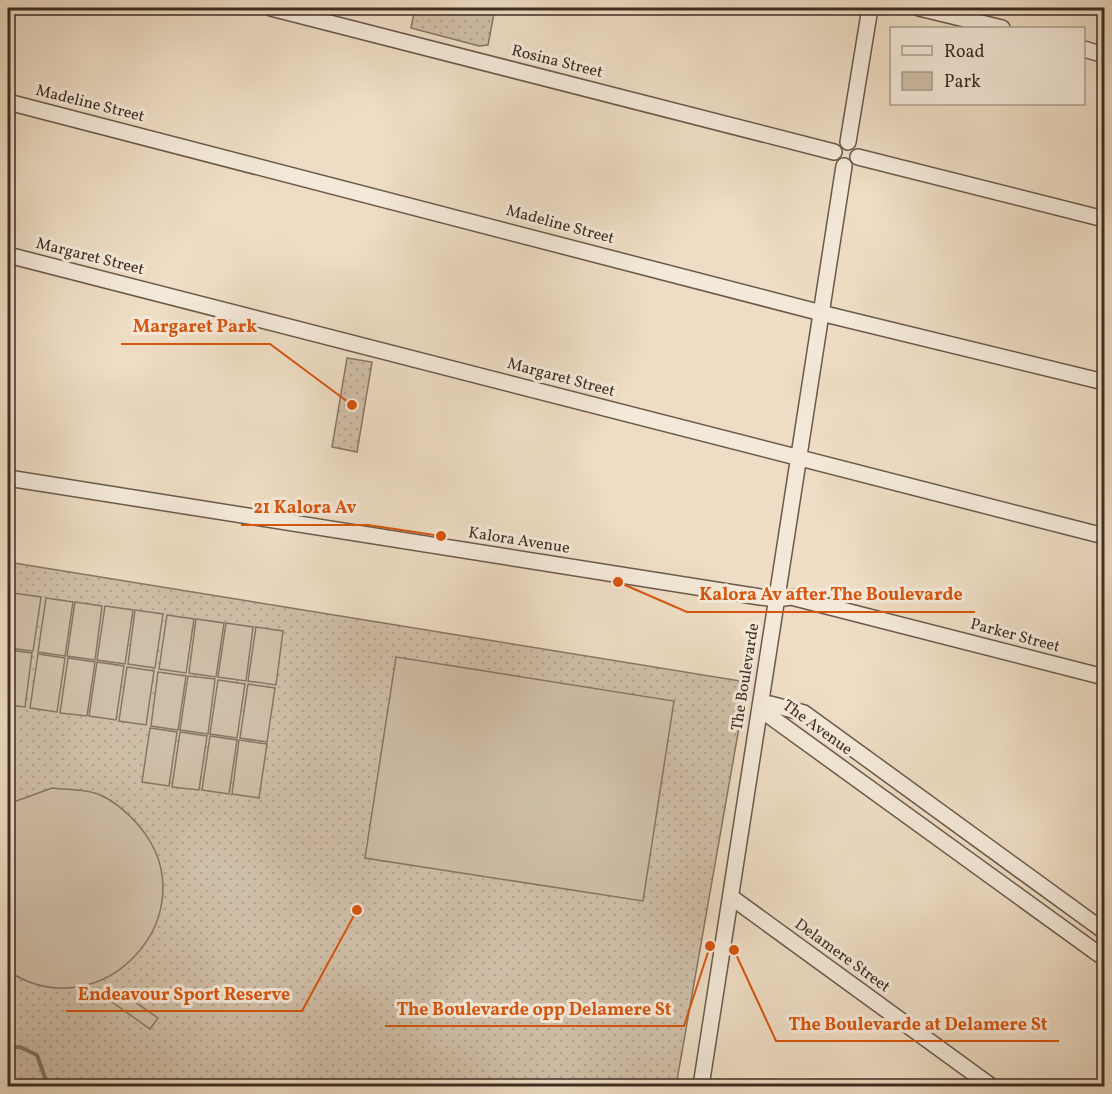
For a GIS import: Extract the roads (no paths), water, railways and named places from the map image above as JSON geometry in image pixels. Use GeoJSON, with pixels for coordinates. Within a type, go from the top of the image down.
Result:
{"type":"FeatureCollection","features":[{"type":"Feature","properties":{"kind":"street","name":"Rosina Street"},"geometry":{"type":"LineString","coordinates":[[271,8],[834,152]]}},
{"type":"Feature","properties":{"kind":"street"},"geometry":{"type":"LineString","coordinates":[[848,142],[870,8]]}},
{"type":"Feature","properties":{"kind":"street"},"geometry":{"type":"LineString","coordinates":[[919,8],[998,27]]}},
{"type":"Feature","properties":{"kind":"street"},"geometry":{"type":"LineString","coordinates":[[1085,50],[1104,55]]}},
{"type":"Feature","properties":{"kind":"street","name":"Madeline Street"},"geometry":{"type":"LineString","coordinates":[[8,102],[1104,382]]}},
{"type":"Feature","properties":{"kind":"street"},"geometry":{"type":"LineString","coordinates":[[848,142],[855,146],[858,157],[853,164],[844,166],[837,162],[834,152],[841,143],[848,142]]}},
{"type":"Feature","properties":{"kind":"street"},"geometry":{"type":"LineString","coordinates":[[858,157],[1104,219]]}},
{"type":"Feature","properties":{"kind":"street","name":"The Boulevarde"},"geometry":{"type":"LineString","coordinates":[[701,1086],[844,166]]}},
{"type":"Feature","properties":{"kind":"street","name":"Margaret Street"},"geometry":{"type":"LineString","coordinates":[[8,255],[1104,536]]}},
{"type":"Feature","properties":{"kind":"street","name":"Kalora Avenue"},"geometry":{"type":"LineString","coordinates":[[8,478],[777,599]]}},
{"type":"Feature","properties":{"kind":"street","name":"Parker Street"},"geometry":{"type":"LineString","coordinates":[[777,599],[791,597],[808,601],[1104,677]]}},
{"type":"Feature","properties":{"kind":"street","name":"The Avenue"},"geometry":{"type":"LineString","coordinates":[[760,708],[770,704],[804,713],[1104,931]]}},
{"type":"Feature","properties":{"kind":"street","name":"The Avenue"},"geometry":{"type":"LineString","coordinates":[[760,708],[1104,958]]}},
{"type":"Feature","properties":{"kind":"street","name":"Delamere Street"},"geometry":{"type":"LineString","coordinates":[[731,897],[990,1086]]}},
{"type":"Feature","properties":{"kind":"waterway"},"geometry":{"type":"LineString","coordinates":[[8,1048],[20,1047],[37,1055],[48,1086]]}},
{"type":"Feature","properties":{"kind":"place","name":"Margaret Park"},"geometry":{"type":"Point","coordinates":[352,405]}},
{"type":"Feature","properties":{"kind":"place","name":"21 Kalora Av"},"geometry":{"type":"Point","coordinates":[441,536]}},
{"type":"Feature","properties":{"kind":"place","name":"Kalora Av after The Boulevarde"},"geometry":{"type":"Point","coordinates":[618,582]}},
{"type":"Feature","properties":{"kind":"place","name":"Endeavour Sport Reserve"},"geometry":{"type":"Point","coordinates":[357,910]}},
{"type":"Feature","properties":{"kind":"place","name":"The Boulevarde opp Delamere St"},"geometry":{"type":"Point","coordinates":[710,946]}},
{"type":"Feature","properties":{"kind":"place","name":"The Boulevarde at Delamere St"},"geometry":{"type":"Point","coordinates":[734,950]}}]}
